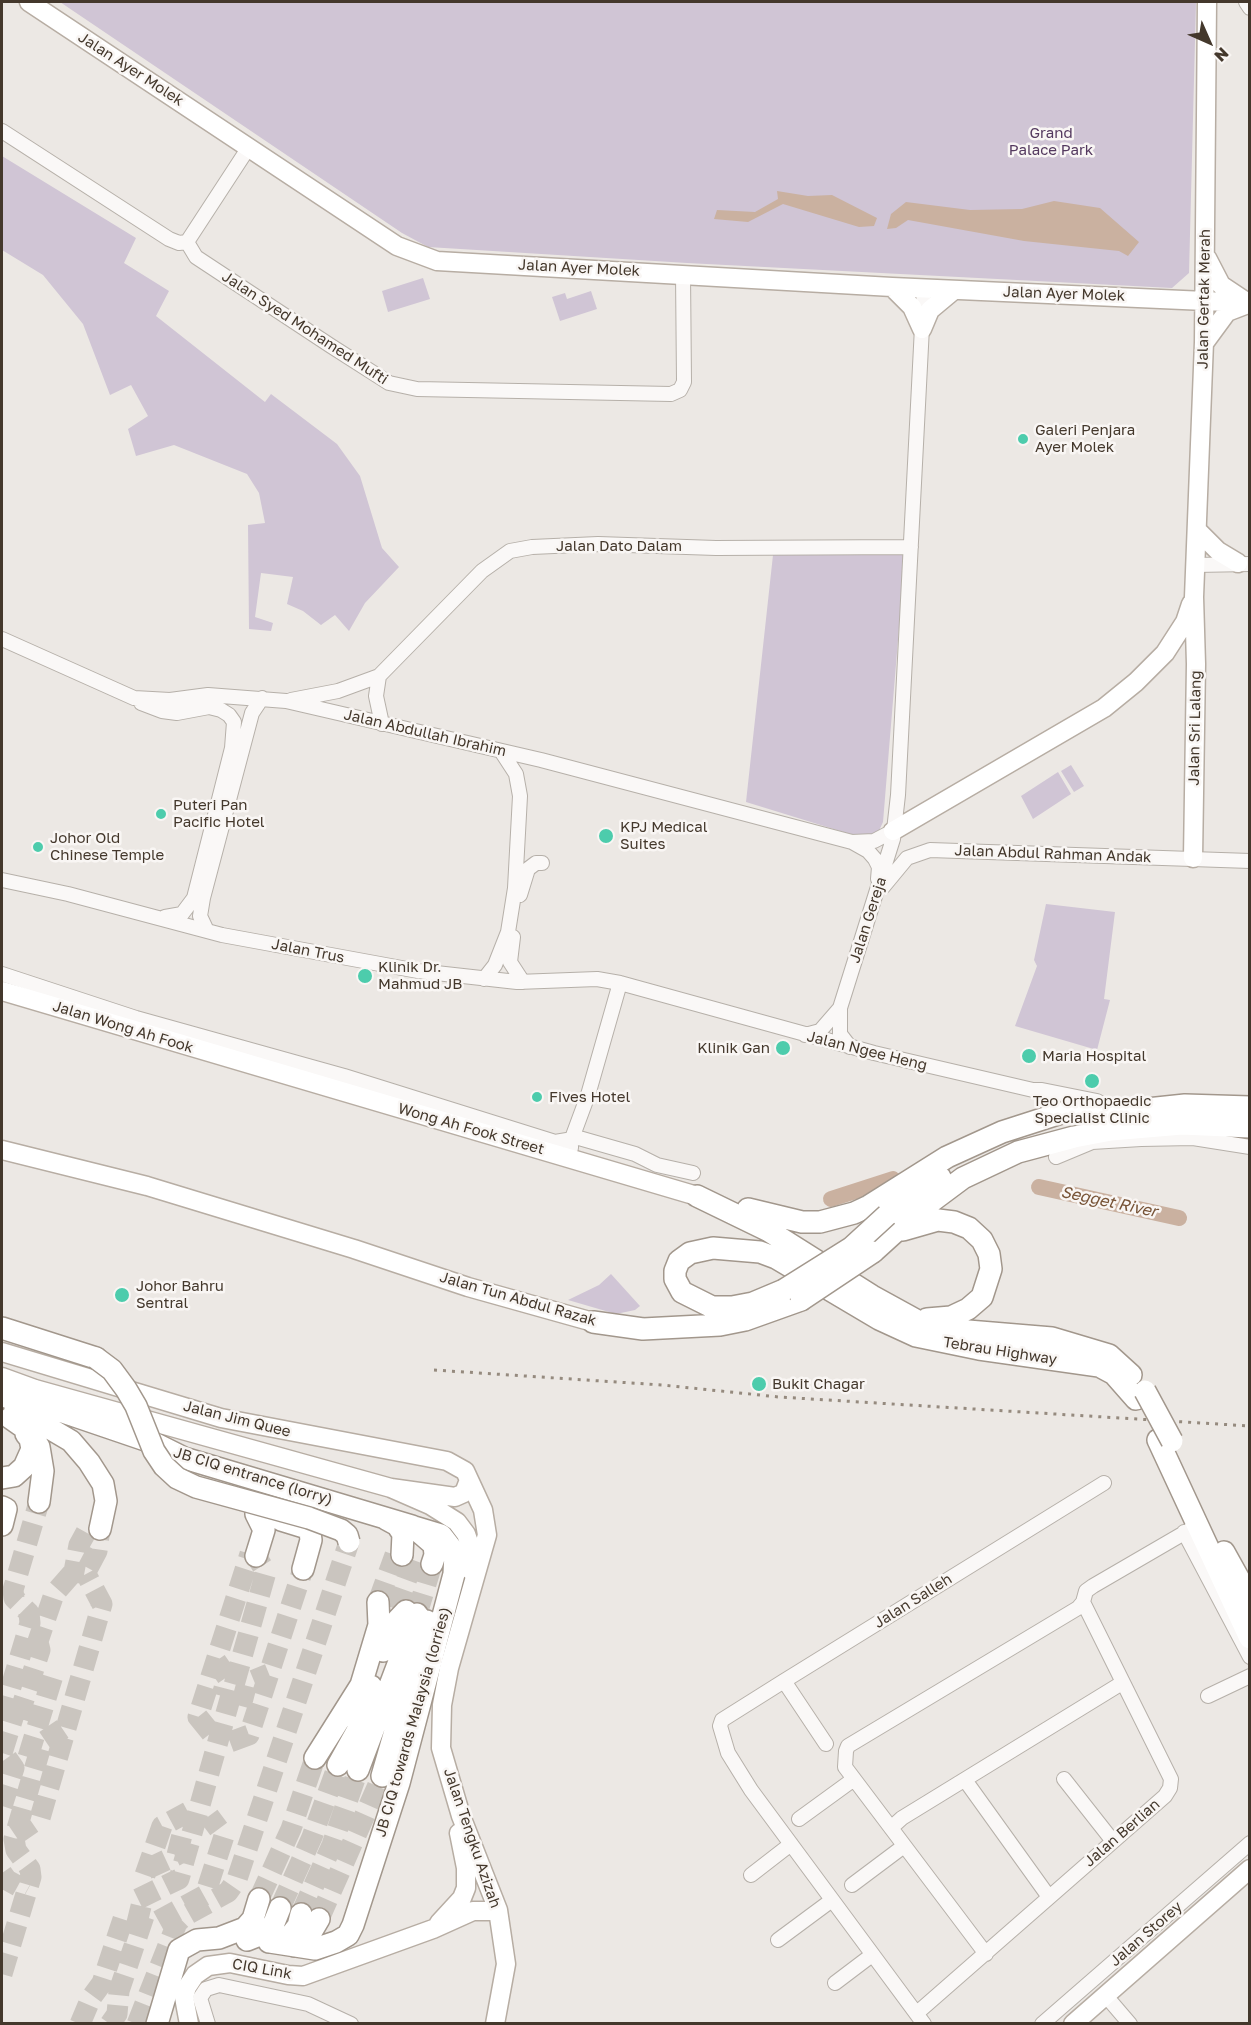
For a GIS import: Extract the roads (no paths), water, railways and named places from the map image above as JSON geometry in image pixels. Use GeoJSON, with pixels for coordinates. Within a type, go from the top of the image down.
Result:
{"type":"FeatureCollection","features":[{"type":"Feature","properties":{"kind":"highway","name":"Jalan Tun Abdul Razak"},"geometry":{"type":"LineString","coordinates":[[593,1322],[643,1329],[720,1325],[745,1320],[873,1252],[891,1224],[920,1189],[993,1149],[1046,1128],[1113,1111],[1185,1105],[1250,1107]]}},
{"type":"Feature","properties":{"kind":"highway"},"geometry":{"type":"LineString","coordinates":[[802,1273],[791,1259],[790,1243],[794,1237],[820,1221],[869,1206],[909,1179],[977,1142],[1051,1116],[1084,1111],[1113,1111]]}},
{"type":"Feature","properties":{"kind":"highway","name":"Jalan Tun Abdul Razak"},"geometry":{"type":"LineString","coordinates":[[793,1295],[851,1248],[891,1224],[916,1213],[963,1178],[999,1160],[1040,1145],[1117,1130],[1182,1124],[1250,1127]]}},
{"type":"Feature","properties":{"kind":"highway"},"geometry":{"type":"LineString","coordinates":[[697,1196],[717,1199],[775,1217],[820,1221]]}},
{"type":"Feature","properties":{"kind":"highway","name":"Tebrau Highway"},"geometry":{"type":"LineString","coordinates":[[697,1196],[740,1215],[790,1243],[857,1287],[933,1328],[1052,1338],[1089,1347],[1109,1355],[1141,1395],[1165,1440],[1232,1581],[1250,1638]]}},
{"type":"Feature","properties":{"kind":"highway"},"geometry":{"type":"LineString","coordinates":[[891,1224],[938,1220],[954,1222],[969,1228],[982,1240],[989,1254],[991,1269],[988,1284],[982,1297],[969,1309],[951,1317],[911,1318]]}},
{"type":"Feature","properties":{"kind":"highway","name":"Tebrau Highway"},"geometry":{"type":"LineString","coordinates":[[793,1295],[732,1307],[712,1307],[682,1292],[675,1279],[679,1261],[690,1254],[720,1247],[760,1252],[802,1273],[897,1329],[932,1340],[979,1349],[1098,1366],[1114,1374],[1141,1395]]}},
{"type":"Feature","properties":{"kind":"highway"},"geometry":{"type":"LineString","coordinates":[[2,1328],[76,1350],[96,1358],[112,1370],[136,1406],[154,1451],[164,1466],[177,1478],[196,1487],[309,1518],[341,1530],[347,1535],[349,1542]]}},
{"type":"Feature","properties":{"kind":"highway"},"geometry":{"type":"LineString","coordinates":[[2,1338],[87,1366],[102,1376],[116,1392],[144,1454],[157,1473],[170,1485],[191,1496],[307,1528],[311,1540],[299,1568]]}},
{"type":"Feature","properties":{"kind":"highway","name":"JB CIQ entrance (lorry)"},"geometry":{"type":"LineString","coordinates":[[2,1396],[60,1412],[154,1443],[184,1458],[401,1522]]}},
{"type":"Feature","properties":{"kind":"highway"},"geometry":{"type":"LineString","coordinates":[[2,1401],[71,1441],[98,1475],[106,1501],[94,1528]]}},
{"type":"Feature","properties":{"kind":"highway"},"geometry":{"type":"LineString","coordinates":[[2,1414],[24,1426],[35,1438],[42,1458],[39,1498]]}},
{"type":"Feature","properties":{"kind":"highway"},"geometry":{"type":"LineString","coordinates":[[2,1420],[27,1436],[32,1449],[19,1472],[9,1478],[2,1478]]}},
{"type":"Feature","properties":{"kind":"highway","name":"Tebrau Highway"},"geometry":{"type":"LineString","coordinates":[[1165,1440],[1216,1564],[1250,1599]]}},
{"type":"Feature","properties":{"kind":"highway"},"geometry":{"type":"LineString","coordinates":[[2,1507],[6,1509],[2,1525]]}},
{"type":"Feature","properties":{"kind":"highway"},"geometry":{"type":"LineString","coordinates":[[253,1555],[258,1527],[254,1513]]}},
{"type":"Feature","properties":{"kind":"highway"},"geometry":{"type":"LineString","coordinates":[[401,1522],[396,1534],[418,1560]]}},
{"type":"Feature","properties":{"kind":"highway"},"geometry":{"type":"LineString","coordinates":[[401,1522],[418,1534],[424,1542],[418,1560]]}},
{"type":"Feature","properties":{"kind":"highway"},"geometry":{"type":"LineString","coordinates":[[401,1522],[444,1548],[418,1560]]}},
{"type":"Feature","properties":{"kind":"highway","name":"JB CIQ towards Malaysia (lorries)"},"geometry":{"type":"LineString","coordinates":[[157,2024],[180,1950],[197,1940],[219,1938],[315,1949],[348,1935],[399,1783],[454,1574],[455,1553],[441,1535],[401,1522]]}},
{"type":"Feature","properties":{"kind":"highway"},"geometry":{"type":"LineString","coordinates":[[1187,1530],[1216,1564]]}},
{"type":"Feature","properties":{"kind":"highway"},"geometry":{"type":"LineString","coordinates":[[315,1758],[361,1685],[398,1616]]}},
{"type":"Feature","properties":{"kind":"highway"},"geometry":{"type":"LineString","coordinates":[[348,1767],[398,1616]]}},
{"type":"Feature","properties":{"kind":"highway","name":"JB CIQ towards Malaysia (lorries)"},"geometry":{"type":"LineString","coordinates":[[382,1776],[398,1616]]}},
{"type":"Feature","properties":{"kind":"highway","name":"JB CIQ towards Malaysia (lorries)"},"geometry":{"type":"LineString","coordinates":[[219,1938],[245,1928],[253,1919],[260,1899]]}},
{"type":"Feature","properties":{"kind":"highway"},"geometry":{"type":"LineString","coordinates":[[260,1942],[274,1923],[280,1908]]}},
{"type":"Feature","properties":{"kind":"highway"},"geometry":{"type":"LineString","coordinates":[[260,1942],[291,1935],[310,1917],[306,1941],[294,1946]]}},
{"type":"Feature","properties":{"kind":"main road","name":"Jalan Ayer Molek"},"geometry":{"type":"LineString","coordinates":[[29,2],[398,246],[437,261],[892,287],[1249,303]]}},
{"type":"Feature","properties":{"kind":"main road","name":"Jalan Gertak Merah"},"geometry":{"type":"LineString","coordinates":[[1194,597],[1205,301],[1207,2]]}},
{"type":"Feature","properties":{"kind":"main road"},"geometry":{"type":"LineString","coordinates":[[1168,299],[1187,290],[1195,282],[1205,253]]}},
{"type":"Feature","properties":{"kind":"main road"},"geometry":{"type":"LineString","coordinates":[[1205,253],[1221,285],[1249,303]]}},
{"type":"Feature","properties":{"kind":"main road"},"geometry":{"type":"LineString","coordinates":[[892,287],[912,307],[922,329]]}},
{"type":"Feature","properties":{"kind":"main road"},"geometry":{"type":"LineString","coordinates":[[922,329],[930,310],[954,290]]}},
{"type":"Feature","properties":{"kind":"main road"},"geometry":{"type":"LineString","coordinates":[[1168,299],[1189,310],[1204,342],[1227,312],[1249,303]]}},
{"type":"Feature","properties":{"kind":"main road"},"geometry":{"type":"LineString","coordinates":[[1198,531],[1218,552],[1244,563]]}},
{"type":"Feature","properties":{"kind":"main road"},"geometry":{"type":"LineString","coordinates":[[893,831],[966,786],[1104,708],[1136,682],[1174,641],[1194,597]]}},
{"type":"Feature","properties":{"kind":"main road","name":"Jalan Sri Lalang"},"geometry":{"type":"LineString","coordinates":[[1193,858],[1196,648],[1194,597]]}},
{"type":"Feature","properties":{"kind":"main road"},"geometry":{"type":"LineString","coordinates":[[1174,641],[1184,640],[1196,648]]}},
{"type":"Feature","properties":{"kind":"main road","name":"Wong Ah Fook Street"},"geometry":{"type":"LineString","coordinates":[[2,991],[571,1150],[697,1196]]}},
{"type":"Feature","properties":{"kind":"main road","name":"Jalan Tun Abdul Razak"},"geometry":{"type":"LineString","coordinates":[[2,1150],[147,1186],[325,1240],[468,1287],[593,1322]]}},
{"type":"Feature","properties":{"kind":"main road","name":"Jalan Jim Quee"},"geometry":{"type":"LineString","coordinates":[[2,1352],[221,1418],[450,1462],[462,1468],[469,1480]]}},
{"type":"Feature","properties":{"kind":"main road","name":"Jalan Jim Quee"},"geometry":{"type":"LineString","coordinates":[[2,1377],[35,1389],[391,1488]]}},
{"type":"Feature","properties":{"kind":"main road"},"geometry":{"type":"LineString","coordinates":[[391,1488],[455,1497],[464,1493],[469,1480]]}},
{"type":"Feature","properties":{"kind":"main road","name":"Jalan Tengku Azizah"},"geometry":{"type":"LineString","coordinates":[[469,1480],[483,1510],[487,1535],[449,1668],[440,1725],[441,1748],[490,1899],[497,1930],[497,1969],[492,1998],[482,2024]]}},
{"type":"Feature","properties":{"kind":"main road"},"geometry":{"type":"LineString","coordinates":[[391,1488],[448,1515],[466,1534],[473,1527],[481,1527],[487,1535]]}},
{"type":"Feature","properties":{"kind":"main road","name":"Jalan Tengku Azizah"},"geometry":{"type":"LineString","coordinates":[[466,1534],[472,1551],[472,1563],[442,1663],[435,1720],[437,1759],[458,1829],[490,1899],[498,1910],[506,1964],[495,2024]]}},
{"type":"Feature","properties":{"kind":"main road"},"geometry":{"type":"LineString","coordinates":[[433,1929],[458,1903],[466,1888],[466,1868],[458,1829]]}},
{"type":"Feature","properties":{"kind":"main road","name":"Jalan Storey"},"geometry":{"type":"LineString","coordinates":[[1073,2024],[1089,2016],[1250,1869]]}},
{"type":"Feature","properties":{"kind":"main road","name":"Jalan Storey"},"geometry":{"type":"LineString","coordinates":[[1110,1996],[1231,1898],[1244,1889],[1250,1888]]}},
{"type":"Feature","properties":{"kind":"main road"},"geometry":{"type":"LineString","coordinates":[[181,2024],[177,2005],[181,1983],[192,1967],[212,1956],[227,1956],[299,1969],[346,1959],[433,1929],[473,1911],[490,1899]]}},
{"type":"Feature","properties":{"kind":"main road","name":"CIQ Link"},"geometry":{"type":"LineString","coordinates":[[189,2024],[184,1997],[187,1987],[195,1975],[208,1966],[230,1963],[303,1976],[346,1959]]}},
{"type":"Feature","properties":{"kind":"street"},"geometry":{"type":"LineString","coordinates":[[1246,2],[1250,8]]}},
{"type":"Feature","properties":{"kind":"street"},"geometry":{"type":"LineString","coordinates":[[2,131],[169,239],[179,243],[187,242],[249,147]]}},
{"type":"Feature","properties":{"kind":"street","name":"Jalan Syed Mohamed Mufti"},"geometry":{"type":"LineString","coordinates":[[187,242],[196,257],[331,346],[389,383],[417,390],[671,394],[680,390],[684,382],[683,274]]}},
{"type":"Feature","properties":{"kind":"street","name":"Jalan Gereja"},"geometry":{"type":"LineString","coordinates":[[850,1047],[840,1034],[840,1008],[876,896],[893,831],[911,548],[924,288]]}},
{"type":"Feature","properties":{"kind":"street","name":"Jalan Dato Dalam"},"geometry":{"type":"LineString","coordinates":[[286,701],[338,691],[379,676],[483,571],[510,551],[532,547],[598,544],[717,548],[911,548]]}},
{"type":"Feature","properties":{"kind":"street"},"geometry":{"type":"LineString","coordinates":[[1196,565],[1244,563]]}},
{"type":"Feature","properties":{"kind":"street","name":"Jalan Abdullah Ibrahim"},"geometry":{"type":"LineString","coordinates":[[2,639],[134,698],[170,700],[208,695],[286,701],[501,751],[852,842],[868,851],[879,867],[876,896]]}},
{"type":"Feature","properties":{"kind":"street"},"geometry":{"type":"LineString","coordinates":[[379,676],[376,696],[382,723]]}},
{"type":"Feature","properties":{"kind":"street"},"geometry":{"type":"LineString","coordinates":[[134,698],[162,711],[177,713],[209,707],[221,710],[230,715],[235,735],[194,898],[182,914],[156,918]]}},
{"type":"Feature","properties":{"kind":"street"},"geometry":{"type":"LineString","coordinates":[[207,931],[200,916],[203,898],[252,712],[262,699]]}},
{"type":"Feature","properties":{"kind":"street"},"geometry":{"type":"LineString","coordinates":[[484,979],[495,965],[508,932],[515,888],[520,796],[516,774],[501,751]]}},
{"type":"Feature","properties":{"kind":"street","name":"Jalan Abdullah Ibrahim"},"geometry":{"type":"LineString","coordinates":[[852,842],[874,841],[893,831]]}},
{"type":"Feature","properties":{"kind":"street","name":"Jalan Abdul Rahman Andak"},"geometry":{"type":"LineString","coordinates":[[876,896],[907,858],[930,850],[1250,861]]}},
{"type":"Feature","properties":{"kind":"street"},"geometry":{"type":"LineString","coordinates":[[523,982],[512,969],[509,956],[522,882],[531,865],[542,863]]}},
{"type":"Feature","properties":{"kind":"street","name":"Jalan Trus"},"geometry":{"type":"LineString","coordinates":[[2,880],[207,931],[409,969],[523,982],[597,979],[620,983]]}},
{"type":"Feature","properties":{"kind":"street"},"geometry":{"type":"LineString","coordinates":[[2,974],[136,1018],[344,1076],[555,1142],[571,1150]]}},
{"type":"Feature","properties":{"kind":"street"},"geometry":{"type":"LineString","coordinates":[[571,1150],[620,983]]}},
{"type":"Feature","properties":{"kind":"street","name":"Jalan Ngee Heng"},"geometry":{"type":"LineString","coordinates":[[620,983],[850,1047],[1033,1090],[1097,1101],[1113,1111]]}},
{"type":"Feature","properties":{"kind":"street","name":"Jalan Gereja"},"geometry":{"type":"LineString","coordinates":[[803,1035],[820,1031],[840,1008]]}},
{"type":"Feature","properties":{"kind":"street"},"geometry":{"type":"LineString","coordinates":[[1033,1090],[1047,1098],[1051,1116]]}},
{"type":"Feature","properties":{"kind":"street"},"geometry":{"type":"LineString","coordinates":[[1056,1157],[1092,1142],[1141,1139],[1193,1138],[1250,1147]]}},
{"type":"Feature","properties":{"kind":"street"},"geometry":{"type":"LineString","coordinates":[[571,1150],[582,1139],[635,1154],[657,1165],[693,1173]]}},
{"type":"Feature","properties":{"kind":"street","name":"Jalan Salleh"},"geometry":{"type":"LineString","coordinates":[[791,1844],[728,1753],[720,1732],[722,1720],[1104,1483]]}},
{"type":"Feature","properties":{"kind":"street"},"geometry":{"type":"LineString","coordinates":[[986,1954],[854,1779],[843,1761],[848,1746],[1078,1608],[1086,1592],[1093,1586],[1187,1530],[1250,1657]]}},
{"type":"Feature","properties":{"kind":"street","name":"Jalan Berlian"},"geometry":{"type":"LineString","coordinates":[[922,2021],[986,1954],[1112,1840],[1165,1796],[1170,1788],[1171,1779],[1083,1602]]}},
{"type":"Feature","properties":{"kind":"street"},"geometry":{"type":"LineString","coordinates":[[1208,1696],[1250,1676]]}},
{"type":"Feature","properties":{"kind":"street"},"geometry":{"type":"LineString","coordinates":[[784,1681],[826,1744]]}},
{"type":"Feature","properties":{"kind":"street"},"geometry":{"type":"LineString","coordinates":[[891,1828],[902,1818],[1122,1683]]}},
{"type":"Feature","properties":{"kind":"street"},"geometry":{"type":"LineString","coordinates":[[799,1819],[854,1779]]}},
{"type":"Feature","properties":{"kind":"street"},"geometry":{"type":"LineString","coordinates":[[1064,1779],[1112,1840]]}},
{"type":"Feature","properties":{"kind":"street"},"geometry":{"type":"LineString","coordinates":[[965,1780],[1049,1897]]}},
{"type":"Feature","properties":{"kind":"street","name":"Jalan Storey"},"geometry":{"type":"LineString","coordinates":[[1042,2024],[1250,1843]]}},
{"type":"Feature","properties":{"kind":"street"},"geometry":{"type":"LineString","coordinates":[[751,1875],[791,1844],[922,2021]]}},
{"type":"Feature","properties":{"kind":"street"},"geometry":{"type":"LineString","coordinates":[[852,1885],[904,1846]]}},
{"type":"Feature","properties":{"kind":"street"},"geometry":{"type":"LineString","coordinates":[[778,1940],[832,1900]]}},
{"type":"Feature","properties":{"kind":"street"},"geometry":{"type":"LineString","coordinates":[[837,1985],[874,1957]]}},
{"type":"Feature","properties":{"kind":"street"},"geometry":{"type":"LineString","coordinates":[[208,2024],[200,1998],[206,1989],[219,1985],[308,2004],[351,2024]]}},
{"type":"Feature","properties":{"kind":"street"},"geometry":{"type":"LineString","coordinates":[[1086,1986],[1110,1996],[1130,2024]]}},
{"type":"Feature","properties":{"kind":"street"},"geometry":{"type":"LineString","coordinates":[[1086,1986],[1091,2000],[1089,2016]]}},
{"type":"Feature","properties":{"kind":"waterway","name":"Segget River"},"geometry":{"type":"LineString","coordinates":[[831,1199],[893,1179]]}},
{"type":"Feature","properties":{"kind":"waterway","name":"Segget River"},"geometry":{"type":"LineString","coordinates":[[1039,1187],[1179,1218]]}},
{"type":"Feature","properties":{"kind":"tunnel"},"geometry":{"type":"LineString","coordinates":[[2,1717],[30,1623],[29,1613],[14,1598],[13,1590],[39,1502]]}},
{"type":"Feature","properties":{"kind":"tunnel"},"geometry":{"type":"LineString","coordinates":[[72,1582],[79,1545],[89,1527]]}},
{"type":"Feature","properties":{"kind":"tunnel"},"geometry":{"type":"LineString","coordinates":[[88,1568],[97,1551],[100,1529]]}},
{"type":"Feature","properties":{"kind":"tunnel"},"geometry":{"type":"LineString","coordinates":[[137,2024],[177,1923],[183,1917],[228,1892],[237,1879],[349,1542]]}},
{"type":"Feature","properties":{"kind":"tunnel"},"geometry":{"type":"LineString","coordinates":[[211,1733],[198,1717],[250,1554]]}},
{"type":"Feature","properties":{"kind":"tunnel"},"geometry":{"type":"LineString","coordinates":[[378,1602],[395,1555]]}},
{"type":"Feature","properties":{"kind":"tunnel"},"geometry":{"type":"LineString","coordinates":[[138,1899],[179,1879],[266,1572],[256,1556]]}},
{"type":"Feature","properties":{"kind":"tunnel"},"geometry":{"type":"LineString","coordinates":[[396,1609],[414,1559]]}},
{"type":"Feature","properties":{"kind":"tunnel"},"geometry":{"type":"LineString","coordinates":[[417,1614],[432,1564]]}},
{"type":"Feature","properties":{"kind":"tunnel"},"geometry":{"type":"LineString","coordinates":[[36,1647],[54,1594],[76,1569]]}},
{"type":"Feature","properties":{"kind":"tunnel"},"geometry":{"type":"LineString","coordinates":[[230,1742],[249,1735],[303,1569]]}},
{"type":"Feature","properties":{"kind":"tunnel"},"geometry":{"type":"LineString","coordinates":[[15,1835],[40,1818],[102,1604],[86,1574]]}},
{"type":"Feature","properties":{"kind":"tunnel"},"geometry":{"type":"LineString","coordinates":[[18,1718],[40,1650],[38,1642]]}},
{"type":"Feature","properties":{"kind":"tunnel"},"geometry":{"type":"LineString","coordinates":[[216,1661],[227,1677],[222,1696]]}},
{"type":"Feature","properties":{"kind":"tunnel"},"geometry":{"type":"LineString","coordinates":[[28,1757],[55,1669]]}},
{"type":"Feature","properties":{"kind":"tunnel"},"geometry":{"type":"LineString","coordinates":[[241,1706],[247,1683],[269,1674]]}},
{"type":"Feature","properties":{"kind":"tunnel"},"geometry":{"type":"LineString","coordinates":[[2,1753],[18,1702]]}},
{"type":"Feature","properties":{"kind":"tunnel"},"geometry":{"type":"LineString","coordinates":[[2,1974],[31,1877],[30,1869],[16,1850],[14,1839],[42,1743],[67,1726]]}},
{"type":"Feature","properties":{"kind":"tunnel"},"geometry":{"type":"LineString","coordinates":[[2,1751],[14,1768],[2,1806]]}},
{"type":"Feature","properties":{"kind":"tunnel"},"geometry":{"type":"LineString","coordinates":[[259,1899],[291,1829],[315,1758]]}},
{"type":"Feature","properties":{"kind":"tunnel"},"geometry":{"type":"LineString","coordinates":[[280,1908],[312,1837],[338,1765]]}},
{"type":"Feature","properties":{"kind":"tunnel"},"geometry":{"type":"LineString","coordinates":[[301,1914],[332,1845],[358,1770]]}},
{"type":"Feature","properties":{"kind":"tunnel"},"geometry":{"type":"LineString","coordinates":[[319,1919],[382,1776]]}},
{"type":"Feature","properties":{"kind":"tunnel"},"geometry":{"type":"LineString","coordinates":[[145,1875],[162,1826],[188,1812]]}},
{"type":"Feature","properties":{"kind":"tunnel"},"geometry":{"type":"LineString","coordinates":[[80,2024],[91,1998],[102,1983],[125,1913],[158,1921],[205,1895],[224,1836],[209,1816]]}},
{"type":"Feature","properties":{"kind":"tunnel"},"geometry":{"type":"LineString","coordinates":[[147,1869],[177,1855],[182,1835]]}},
{"type":"Feature","properties":{"kind":"tunnel"},"geometry":{"type":"LineString","coordinates":[[2,1873],[7,1880],[27,1891]]}},
{"type":"Feature","properties":{"kind":"tunnel"},"geometry":{"type":"LineString","coordinates":[[110,2024],[117,2014],[119,1991],[147,1907]]}},
{"type":"Feature","properties":{"kind":"railway"},"geometry":{"type":"LineString","coordinates":[[434,1370],[662,1385],[779,1397],[1250,1426]]}},
{"type":"Feature","properties":{"kind":"place","name":"Galeri Penjara Ayer Molek"},"geometry":{"type":"Point","coordinates":[1023,439]}},
{"type":"Feature","properties":{"kind":"place","name":"Puteri Pan Pacific Hotel"},"geometry":{"type":"Point","coordinates":[161,814]}},
{"type":"Feature","properties":{"kind":"place","name":"KPJ Medical Suites"},"geometry":{"type":"Point","coordinates":[606,836]}},
{"type":"Feature","properties":{"kind":"place","name":"Johor Old Chinese Temple"},"geometry":{"type":"Point","coordinates":[38,847]}},
{"type":"Feature","properties":{"kind":"place","name":"Klinik Dr. Mahmud JB"},"geometry":{"type":"Point","coordinates":[365,976]}},
{"type":"Feature","properties":{"kind":"place","name":"Klinik Gan"},"geometry":{"type":"Point","coordinates":[783,1048]}},
{"type":"Feature","properties":{"kind":"place","name":"Maria Hospital"},"geometry":{"type":"Point","coordinates":[1029,1056]}},
{"type":"Feature","properties":{"kind":"place","name":"Teo Orthopaedic Specialist Clinic"},"geometry":{"type":"Point","coordinates":[1092,1081]}},
{"type":"Feature","properties":{"kind":"place","name":"Fives Hotel"},"geometry":{"type":"Point","coordinates":[537,1097]}},
{"type":"Feature","properties":{"kind":"place","name":"Johor Bahru Sentral"},"geometry":{"type":"Point","coordinates":[122,1295]}},
{"type":"Feature","properties":{"kind":"place","name":"Bukit Chagar"},"geometry":{"type":"Point","coordinates":[759,1384]}},
{"type":"Feature","properties":{"kind":"park label","name":"Grand Palace Park"},"geometry":{"type":"Point","coordinates":[1051,142]}}]}
